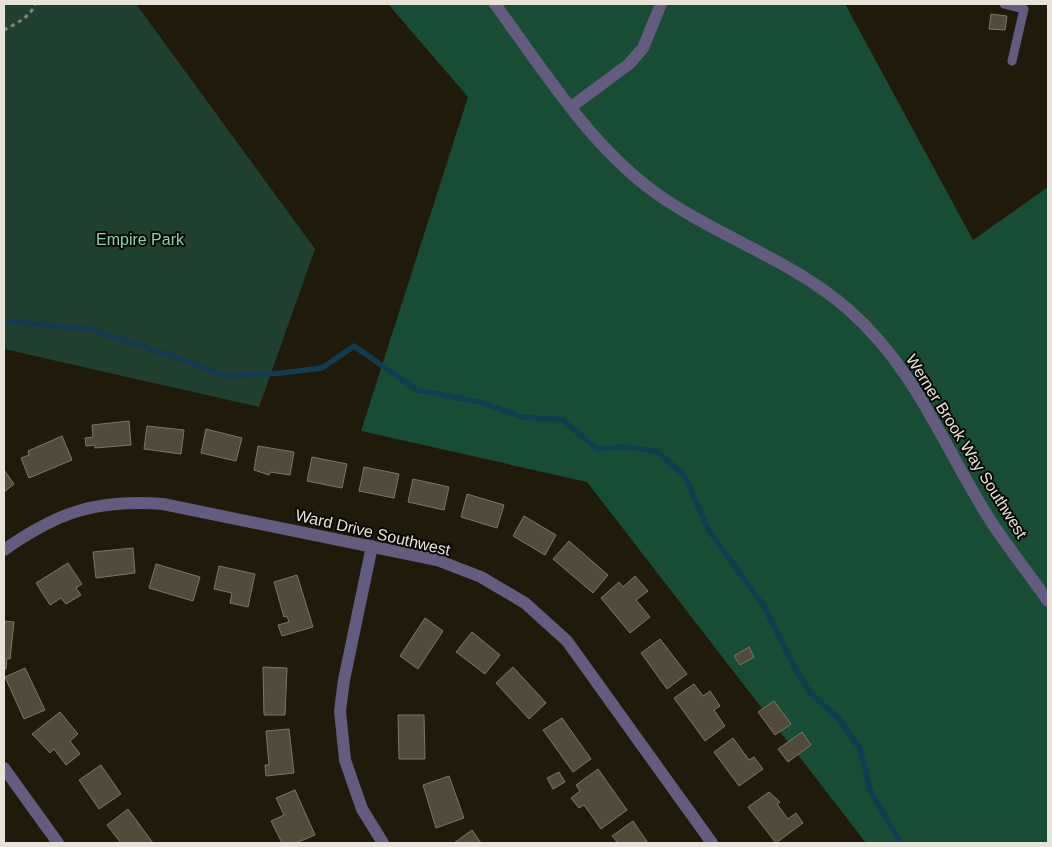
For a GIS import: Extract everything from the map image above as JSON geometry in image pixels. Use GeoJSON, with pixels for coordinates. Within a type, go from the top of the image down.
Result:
{"type":"FeatureCollection","features":[{"type":"Feature","properties":{"kind":"street","name":"Werner Brook Way Southwest"},"geometry":{"type":"LineString","coordinates":[[495,4],[571,107],[600,142],[652,190],[682,210],[807,278],[849,310],[892,355],[930,410],[992,522],[1048,601]]}},
{"type":"Feature","properties":{"kind":"street"},"geometry":{"type":"LineString","coordinates":[[571,107],[629,64],[638,54],[643,48],[661,4]]}},
{"type":"Feature","properties":{"kind":"street","name":"Ward Drive Southwest"},"geometry":{"type":"LineString","coordinates":[[4,550],[34,529],[67,513],[102,504],[133,501],[163,504],[437,560],[481,577],[525,603],[567,641],[712,843]]}},
{"type":"Feature","properties":{"kind":"street"},"geometry":{"type":"LineString","coordinates":[[372,546],[344,680],[340,711],[345,760],[362,809],[384,843]]}},
{"type":"Feature","properties":{"kind":"street"},"geometry":{"type":"LineString","coordinates":[[4,768],[58,843]]}},
{"type":"Feature","properties":{"kind":"lane"},"geometry":{"type":"LineString","coordinates":[[1004,4],[1024,9],[1012,61]]}},
{"type":"Feature","properties":{"kind":"path"},"geometry":{"type":"LineString","coordinates":[[4,30],[18,22],[33,9],[35,4]]}},
{"type":"Feature","properties":{"kind":"green space","name":"Empire Park"},"geometry":{"type":"Polygon","coordinates":[[[4,4],[136,4],[315,249],[259,407],[4,349],[4,4]]]}},
{"type":"Feature","properties":{"kind":"green space"},"geometry":{"type":"Polygon","coordinates":[[[388,4],[845,4],[973,240],[1048,187],[1048,843],[866,843],[587,482],[361,431],[468,97],[388,4]]]}},
{"type":"Feature","properties":{"kind":"building"},"geometry":{"type":"Polygon","coordinates":[[[991,14],[1007,16],[1005,30],[989,29],[991,14]]]}},
{"type":"Feature","properties":{"kind":"building"},"geometry":{"type":"Polygon","coordinates":[[[129,421],[131,445],[95,448],[95,445],[86,446],[85,438],[93,437],[92,425],[129,421]]]}},
{"type":"Feature","properties":{"kind":"building"},"geometry":{"type":"Polygon","coordinates":[[[147,426],[184,430],[181,454],[144,449],[147,426]]]}},
{"type":"Feature","properties":{"kind":"building"},"geometry":{"type":"Polygon","coordinates":[[[206,429],[242,438],[236,461],[201,453],[206,429]]]}},
{"type":"Feature","properties":{"kind":"building"},"geometry":{"type":"Polygon","coordinates":[[[62,436],[72,460],[29,478],[21,458],[29,455],[28,451],[62,436]]]}},
{"type":"Feature","properties":{"kind":"building"},"geometry":{"type":"Polygon","coordinates":[[[258,446],[294,452],[290,475],[270,472],[269,475],[254,470],[258,446]]]}},
{"type":"Feature","properties":{"kind":"building"},"geometry":{"type":"Polygon","coordinates":[[[312,457],[347,464],[342,488],[307,481],[312,457]]]}},
{"type":"Feature","properties":{"kind":"building"},"geometry":{"type":"Polygon","coordinates":[[[364,467],[399,474],[394,498],[359,491],[364,467]]]}},
{"type":"Feature","properties":{"kind":"building"},"geometry":{"type":"Polygon","coordinates":[[[4,470],[14,484],[4,492],[4,470]]]}},
{"type":"Feature","properties":{"kind":"building"},"geometry":{"type":"Polygon","coordinates":[[[413,479],[449,487],[444,510],[408,502],[413,479]]]}},
{"type":"Feature","properties":{"kind":"building"},"geometry":{"type":"Polygon","coordinates":[[[467,494],[504,505],[497,528],[461,517],[467,494]]]}},
{"type":"Feature","properties":{"kind":"building"},"geometry":{"type":"Polygon","coordinates":[[[524,516],[556,535],[545,555],[513,536],[524,516]]]}},
{"type":"Feature","properties":{"kind":"building"},"geometry":{"type":"Polygon","coordinates":[[[569,541],[608,575],[593,593],[553,559],[569,541]]]}},
{"type":"Feature","properties":{"kind":"building"},"geometry":{"type":"Polygon","coordinates":[[[133,548],[135,573],[96,578],[93,552],[133,548]]]}},
{"type":"Feature","properties":{"kind":"building"},"geometry":{"type":"Polygon","coordinates":[[[68,563],[82,584],[76,588],[81,595],[66,604],[61,598],[50,605],[36,583],[68,563]]]}},
{"type":"Feature","properties":{"kind":"building"},"geometry":{"type":"Polygon","coordinates":[[[156,564],[200,577],[193,601],[149,588],[156,564]]]}},
{"type":"Feature","properties":{"kind":"building"},"geometry":{"type":"Polygon","coordinates":[[[219,566],[255,574],[248,607],[230,603],[232,593],[214,589],[219,566]]]}},
{"type":"Feature","properties":{"kind":"building"},"geometry":{"type":"Polygon","coordinates":[[[297,575],[313,627],[282,636],[278,625],[289,622],[287,616],[284,617],[274,582],[297,575]]]}},
{"type":"Feature","properties":{"kind":"building"},"geometry":{"type":"Polygon","coordinates":[[[635,576],[648,591],[636,600],[650,617],[630,633],[601,598],[619,582],[623,587],[635,576]]]}},
{"type":"Feature","properties":{"kind":"building"},"geometry":{"type":"Polygon","coordinates":[[[425,618],[443,631],[418,669],[400,656],[425,618]]]}},
{"type":"Feature","properties":{"kind":"building"},"geometry":{"type":"Polygon","coordinates":[[[4,621],[14,622],[10,659],[7,658],[6,669],[4,669],[4,621]]]}},
{"type":"Feature","properties":{"kind":"building"},"geometry":{"type":"Polygon","coordinates":[[[472,632],[500,655],[485,674],[456,652],[472,632]]]}},
{"type":"Feature","properties":{"kind":"building"},"geometry":{"type":"Polygon","coordinates":[[[660,639],[687,674],[667,689],[641,653],[660,639]]]}},
{"type":"Feature","properties":{"kind":"building"},"geometry":{"type":"Polygon","coordinates":[[[749,647],[754,657],[740,665],[734,656],[749,647]]]}},
{"type":"Feature","properties":{"kind":"building"},"geometry":{"type":"Polygon","coordinates":[[[263,667],[287,668],[285,715],[264,715],[263,667]]]}},
{"type":"Feature","properties":{"kind":"building"},"geometry":{"type":"Polygon","coordinates":[[[513,667],[546,703],[529,719],[496,683],[513,667]]]}},
{"type":"Feature","properties":{"kind":"building"},"geometry":{"type":"Polygon","coordinates":[[[25,668],[45,710],[24,719],[5,677],[25,668]]]}},
{"type":"Feature","properties":{"kind":"building"},"geometry":{"type":"Polygon","coordinates":[[[694,684],[703,696],[710,691],[720,706],[714,710],[725,726],[705,741],[674,698],[694,684]]]}},
{"type":"Feature","properties":{"kind":"building"},"geometry":{"type":"Polygon","coordinates":[[[774,701],[791,724],[775,735],[758,712],[774,701]]]}},
{"type":"Feature","properties":{"kind":"building"},"geometry":{"type":"Polygon","coordinates":[[[60,712],[78,734],[70,741],[80,754],[66,765],[54,749],[50,753],[32,734],[60,712]]]}},
{"type":"Feature","properties":{"kind":"building"},"geometry":{"type":"Polygon","coordinates":[[[398,715],[424,715],[425,759],[399,759],[398,715]]]}},
{"type":"Feature","properties":{"kind":"building"},"geometry":{"type":"Polygon","coordinates":[[[562,718],[591,759],[573,772],[543,730],[562,718]]]}},
{"type":"Feature","properties":{"kind":"building"},"geometry":{"type":"Polygon","coordinates":[[[289,729],[294,773],[266,776],[265,765],[269,765],[266,731],[289,729]]]}},
{"type":"Feature","properties":{"kind":"building"},"geometry":{"type":"Polygon","coordinates":[[[802,732],[811,745],[788,762],[778,749],[802,732]]]}},
{"type":"Feature","properties":{"kind":"building"},"geometry":{"type":"Polygon","coordinates":[[[733,738],[749,760],[754,757],[763,769],[739,786],[714,752],[733,738]]]}},
{"type":"Feature","properties":{"kind":"building"},"geometry":{"type":"Polygon","coordinates":[[[101,765],[121,794],[99,809],[79,780],[101,765]]]}},
{"type":"Feature","properties":{"kind":"building"},"geometry":{"type":"Polygon","coordinates":[[[598,769],[627,810],[601,829],[584,805],[579,808],[571,798],[580,791],[576,785],[598,769]]]}},
{"type":"Feature","properties":{"kind":"building"},"geometry":{"type":"Polygon","coordinates":[[[559,772],[565,782],[553,789],[547,778],[559,772]]]}},
{"type":"Feature","properties":{"kind":"building"},"geometry":{"type":"Polygon","coordinates":[[[449,776],[464,818],[436,828],[423,785],[449,776]]]}},
{"type":"Feature","properties":{"kind":"building"},"geometry":{"type":"Polygon","coordinates":[[[295,790],[315,835],[296,843],[282,843],[271,821],[284,815],[276,798],[295,790]]]}},
{"type":"Feature","properties":{"kind":"building"},"geometry":{"type":"Polygon","coordinates":[[[769,792],[780,802],[777,804],[788,819],[796,813],[803,823],[776,843],[748,807],[769,792]]]}},
{"type":"Feature","properties":{"kind":"building"},"geometry":{"type":"Polygon","coordinates":[[[128,809],[153,843],[121,843],[107,825],[128,809]]]}},
{"type":"Feature","properties":{"kind":"building"},"geometry":{"type":"Polygon","coordinates":[[[633,821],[648,843],[618,843],[612,836],[633,821]]]}},
{"type":"Feature","properties":{"kind":"building"},"geometry":{"type":"Polygon","coordinates":[[[472,830],[481,843],[454,843],[472,830]]]}},
{"type":"Feature","properties":{"kind":"waterway"},"geometry":{"type":"LineString","coordinates":[[4,321],[90,329],[226,376],[281,373],[322,368],[354,346],[417,390],[480,402],[522,417],[563,420],[597,449],[625,447],[656,451],[685,476],[708,529],[765,608],[794,666],[810,693],[838,718],[860,748],[870,790],[901,843]]}}]}
